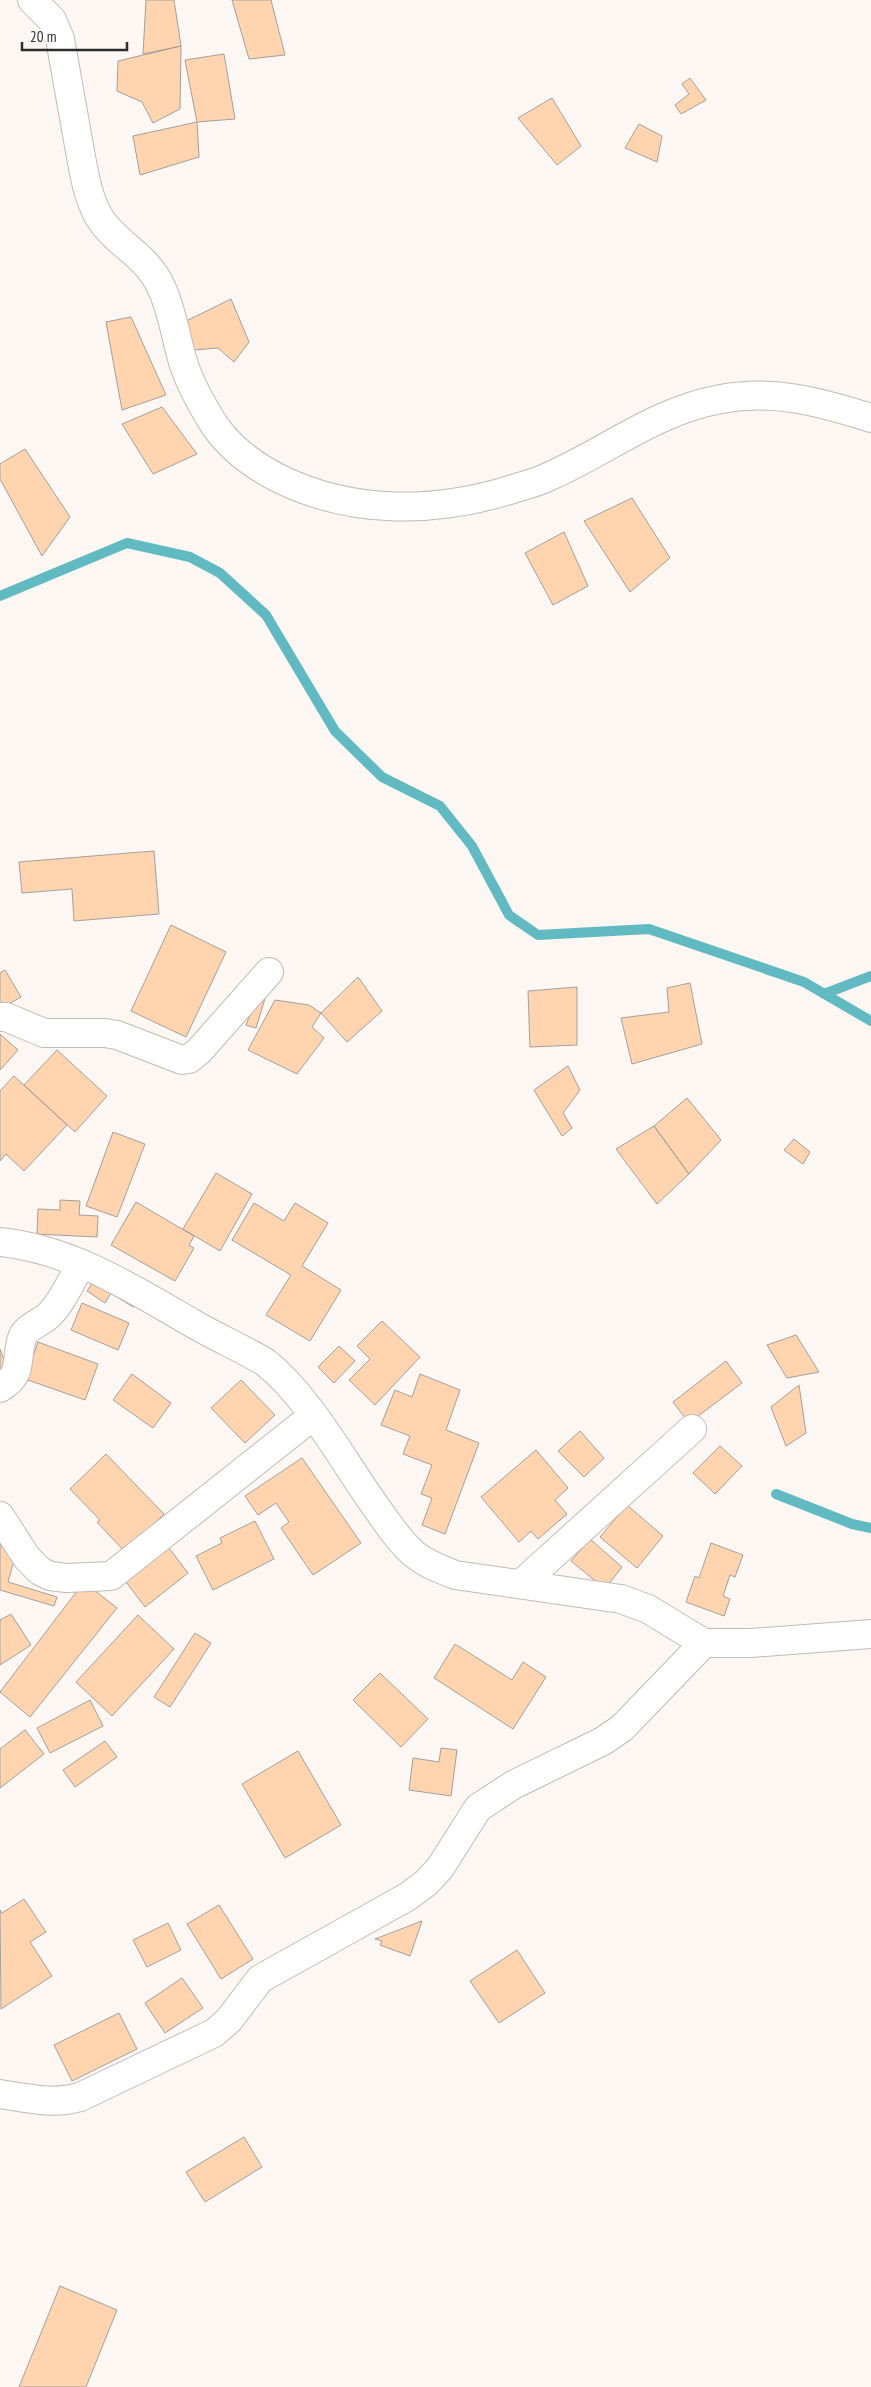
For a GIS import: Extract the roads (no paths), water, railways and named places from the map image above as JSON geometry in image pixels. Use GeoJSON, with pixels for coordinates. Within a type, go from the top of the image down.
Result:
{"type":"FeatureCollection","features":[{"type":"Feature","properties":{"kind":"street"},"geometry":{"type":"LineString","coordinates":[[32,0],[52,20],[60,39],[89,193],[100,218],[114,235],[132,249],[151,268],[162,287],[185,367],[198,397],[217,428],[236,451],[260,469],[306,491],[341,502],[368,506],[433,506],[470,501],[549,477],[665,415],[688,406],[721,399],[751,395],[779,396],[818,401],[871,418]]}},
{"type":"Feature","properties":{"kind":"street"},"geometry":{"type":"LineString","coordinates":[[0,1017],[6,1017],[44,1033],[105,1033],[117,1035],[182,1060],[189,1059],[199,1051],[269,972]]}},
{"type":"Feature","properties":{"kind":"street"},"geometry":{"type":"LineString","coordinates":[[0,1242],[15,1244],[81,1264],[146,1296],[265,1362],[279,1373],[313,1416],[395,1535],[431,1566],[455,1575],[621,1599],[648,1608],[704,1643],[751,1643],[871,1634]]}},
{"type":"Feature","properties":{"kind":"street"},"geometry":{"type":"LineString","coordinates":[[0,1388],[12,1379],[16,1372],[22,1338],[25,1333],[48,1316],[57,1305],[81,1264]]}},
{"type":"Feature","properties":{"kind":"street"},"geometry":{"type":"LineString","coordinates":[[0,1516],[27,1558],[40,1572],[50,1576],[66,1578],[111,1576],[313,1416]]}},
{"type":"Feature","properties":{"kind":"street"},"geometry":{"type":"LineString","coordinates":[[522,1584],[692,1429]]}},
{"type":"Feature","properties":{"kind":"street"},"geometry":{"type":"LineString","coordinates":[[0,2094],[38,2100],[68,2100],[80,2097],[214,2033],[229,2020],[260,1979],[407,1897],[426,1884],[455,1848],[470,1818],[484,1803],[513,1785],[604,1741],[622,1728],[704,1643]]}},
{"type":"Feature","properties":{"kind":"waterway"},"geometry":{"type":"LineString","coordinates":[[0,596],[127,543],[190,557],[220,573],[266,615],[335,731],[382,777],[440,806],[472,846],[509,915],[538,935],[649,929],[804,982],[871,1021]]}},
{"type":"Feature","properties":{"kind":"waterway"},"geometry":{"type":"LineString","coordinates":[[824,994],[871,976]]}},
{"type":"Feature","properties":{"kind":"waterway"},"geometry":{"type":"LineString","coordinates":[[776,1494],[852,1524],[871,1528]]}}]}
